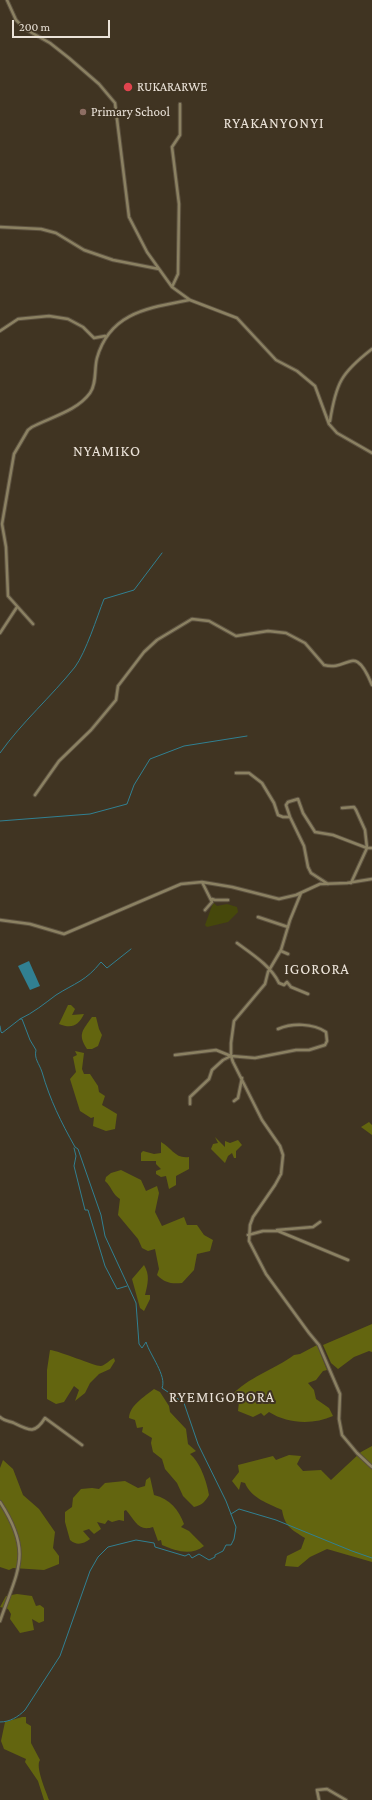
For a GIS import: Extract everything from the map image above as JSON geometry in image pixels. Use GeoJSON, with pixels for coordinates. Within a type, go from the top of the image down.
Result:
{"type":"FeatureCollection","features":[{"type":"Feature","properties":{"kind":"street"},"geometry":{"type":"LineString","coordinates":[[7,0],[16,20],[24,29],[50,43],[69,58],[99,84],[115,103],[129,217],[139,238],[172,287],[190,300],[237,318],[276,360],[297,371],[315,386],[329,424],[337,433],[372,453]]}},
{"type":"Feature","properties":{"kind":"street"},"geometry":{"type":"LineString","coordinates":[[172,287],[178,274],[179,204],[172,147],[180,135],[180,104]]}},
{"type":"Feature","properties":{"kind":"street"},"geometry":{"type":"LineString","coordinates":[[0,227],[56,233],[84,250],[113,260],[159,269]]}},
{"type":"Feature","properties":{"kind":"street"},"geometry":{"type":"LineString","coordinates":[[33,624],[8,596],[6,547],[2,524],[8,476],[14,454],[28,430],[74,406],[85,399],[91,392],[94,385],[96,363],[105,336],[120,321],[139,312],[190,300]]}},
{"type":"Feature","properties":{"kind":"street"},"geometry":{"type":"LineString","coordinates":[[0,331],[18,319],[49,316],[68,319],[84,327],[94,338],[105,336]]}},
{"type":"Feature","properties":{"kind":"street"},"geometry":{"type":"LineString","coordinates":[[329,424],[334,397],[341,379],[349,368],[372,349]]}},
{"type":"Feature","properties":{"kind":"street"},"geometry":{"type":"LineString","coordinates":[[0,633],[17,607]]}},
{"type":"Feature","properties":{"kind":"street"},"geometry":{"type":"LineString","coordinates":[[35,795],[59,761],[91,730],[116,700],[118,686],[144,652],[157,640],[192,619],[209,621],[236,636],[268,631],[286,632],[305,643],[324,665],[332,666],[349,661],[358,662],[365,668],[372,685]]}},
{"type":"Feature","properties":{"kind":"street"},"geometry":{"type":"LineString","coordinates":[[236,773],[249,773],[268,791],[278,815],[283,817],[290,816]]}},
{"type":"Feature","properties":{"kind":"street"},"geometry":{"type":"LineString","coordinates":[[330,885],[311,873],[308,867],[302,840],[286,805],[288,802],[298,799],[303,813],[315,832],[333,835],[367,848],[372,848]]}},
{"type":"Feature","properties":{"kind":"street"},"geometry":{"type":"LineString","coordinates":[[342,808],[354,807],[365,830],[367,848],[351,883]]}},
{"type":"Feature","properties":{"kind":"street"},"geometry":{"type":"LineString","coordinates":[[0,920],[30,924],[64,934],[181,884],[202,882],[232,886],[279,899],[301,893],[320,884],[330,885],[351,883],[372,879]]}},
{"type":"Feature","properties":{"kind":"street"},"geometry":{"type":"LineString","coordinates":[[202,882],[212,902],[205,910]]}},
{"type":"Feature","properties":{"kind":"street"},"geometry":{"type":"LineString","coordinates":[[301,893],[288,927],[281,951],[270,970],[263,988],[234,1021],[231,1034],[231,1056],[262,1120],[280,1146],[282,1155],[280,1174],[276,1185],[253,1217],[248,1235],[253,1251],[266,1274],[323,1352],[340,1394],[339,1419],[342,1435],[357,1453],[372,1467]]}},
{"type":"Feature","properties":{"kind":"street"},"geometry":{"type":"LineString","coordinates":[[211,898],[215,900],[228,900]]}},
{"type":"Feature","properties":{"kind":"street"},"geometry":{"type":"LineString","coordinates":[[258,917],[288,927]]}},
{"type":"Feature","properties":{"kind":"street"},"geometry":{"type":"LineString","coordinates":[[237,944],[257,957],[279,982],[284,985],[287,982],[291,987],[308,994]]}},
{"type":"Feature","properties":{"kind":"street"},"geometry":{"type":"LineString","coordinates":[[281,951],[288,954]]}},
{"type":"Feature","properties":{"kind":"street"},"geometry":{"type":"LineString","coordinates":[[175,1054],[216,1050],[231,1056],[255,1058],[296,1050],[309,1050],[325,1045],[327,1042],[326,1032],[314,1027],[285,1025],[278,1029]]}},
{"type":"Feature","properties":{"kind":"street"},"geometry":{"type":"LineString","coordinates":[[190,1104],[190,1096],[209,1079],[212,1070],[222,1060],[231,1056]]}},
{"type":"Feature","properties":{"kind":"street"},"geometry":{"type":"LineString","coordinates":[[234,1101],[238,1098],[242,1077]]}},
{"type":"Feature","properties":{"kind":"street"},"geometry":{"type":"LineString","coordinates":[[248,1235],[263,1231],[313,1227],[320,1222]]}},
{"type":"Feature","properties":{"kind":"street"},"geometry":{"type":"LineString","coordinates":[[274,1231],[348,1260]]}},
{"type":"Feature","properties":{"kind":"street"},"geometry":{"type":"LineString","coordinates":[[0,1417],[24,1429],[30,1430],[39,1427],[45,1418],[82,1445]]}},
{"type":"Feature","properties":{"kind":"street"},"geometry":{"type":"LineString","coordinates":[[0,1502],[11,1520],[19,1540],[20,1548],[18,1571],[0,1621]]}},
{"type":"Feature","properties":{"kind":"street"},"geometry":{"type":"LineString","coordinates":[[319,1800],[317,1790],[327,1789],[346,1800]]}},
{"type":"Feature","properties":{"kind":"shaded area"},"geometry":{"type":"Polygon","coordinates":[[[213,903],[217,906],[227,904],[237,907],[238,912],[228,922],[207,927],[205,925],[213,903]]]}},
{"type":"Feature","properties":{"kind":"shaded area"},"geometry":{"type":"Polygon","coordinates":[[[68,1005],[71,1005],[75,1009],[72,1015],[84,1014],[77,1024],[71,1026],[59,1024],[68,1005]]]}},
{"type":"Feature","properties":{"kind":"shaded area"},"geometry":{"type":"Polygon","coordinates":[[[92,1017],[96,1017],[102,1035],[98,1046],[92,1049],[87,1049],[82,1040],[82,1032],[92,1017]]]}},
{"type":"Feature","properties":{"kind":"shaded area"},"geometry":{"type":"Polygon","coordinates":[[[75,1051],[84,1053],[82,1069],[84,1074],[90,1074],[98,1086],[99,1092],[105,1096],[102,1105],[117,1114],[115,1129],[106,1131],[93,1126],[94,1117],[91,1118],[80,1111],[70,1079],[76,1072],[73,1057],[77,1055],[75,1051]]]}},
{"type":"Feature","properties":{"kind":"shaded area"},"geometry":{"type":"Polygon","coordinates":[[[369,1122],[372,1125],[372,1135],[361,1127],[369,1122]]]}},
{"type":"Feature","properties":{"kind":"shaded area"},"geometry":{"type":"Polygon","coordinates":[[[215,1137],[225,1147],[225,1141],[230,1143],[238,1140],[242,1145],[236,1151],[236,1158],[234,1158],[232,1153],[228,1156],[225,1163],[211,1149],[213,1144],[218,1143],[215,1137]]]}},
{"type":"Feature","properties":{"kind":"shaded area"},"geometry":{"type":"Polygon","coordinates":[[[161,1142],[177,1155],[189,1157],[189,1169],[176,1176],[176,1185],[169,1189],[166,1176],[161,1177],[156,1174],[156,1171],[161,1169],[156,1164],[156,1161],[141,1161],[141,1153],[143,1151],[154,1154],[161,1153],[161,1142]]]}},
{"type":"Feature","properties":{"kind":"shaded area"},"geometry":{"type":"Polygon","coordinates":[[[121,1170],[141,1180],[146,1191],[157,1186],[159,1193],[155,1212],[162,1226],[184,1217],[187,1225],[197,1225],[204,1235],[213,1240],[210,1251],[197,1254],[194,1270],[182,1283],[168,1282],[157,1275],[159,1269],[155,1249],[148,1251],[142,1248],[138,1239],[118,1215],[120,1199],[115,1195],[105,1181],[106,1177],[111,1173],[121,1170]]]}},
{"type":"Feature","properties":{"kind":"shaded area"},"geometry":{"type":"Polygon","coordinates":[[[144,1265],[148,1279],[145,1295],[150,1295],[150,1299],[144,1311],[140,1308],[132,1279],[144,1265]]]}},
{"type":"Feature","properties":{"kind":"shaded area"},"geometry":{"type":"Polygon","coordinates":[[[372,1324],[372,1352],[369,1351],[354,1357],[338,1369],[331,1363],[323,1345],[372,1324]]]}},
{"type":"Feature","properties":{"kind":"shaded area"},"geometry":{"type":"Polygon","coordinates":[[[317,1345],[327,1370],[323,1371],[316,1380],[308,1383],[314,1390],[316,1399],[329,1408],[333,1416],[317,1421],[301,1422],[284,1419],[269,1412],[264,1416],[261,1413],[253,1417],[238,1411],[239,1402],[234,1401],[231,1396],[238,1389],[294,1355],[300,1354],[317,1345]]]}},
{"type":"Feature","properties":{"kind":"shaded area"},"geometry":{"type":"Polygon","coordinates":[[[50,1350],[98,1366],[103,1365],[114,1358],[115,1361],[110,1369],[99,1374],[90,1383],[85,1393],[75,1401],[79,1390],[74,1386],[64,1402],[56,1404],[47,1399],[47,1370],[50,1350]]]}},
{"type":"Feature","properties":{"kind":"shaded area"},"geometry":{"type":"Polygon","coordinates":[[[154,1389],[160,1392],[169,1406],[170,1412],[186,1429],[188,1444],[196,1451],[190,1454],[197,1462],[207,1484],[209,1495],[203,1503],[197,1506],[194,1507],[183,1496],[177,1483],[165,1469],[162,1459],[153,1452],[151,1443],[152,1438],[142,1432],[143,1427],[137,1428],[135,1420],[129,1418],[135,1405],[154,1389]]]}},
{"type":"Feature","properties":{"kind":"shaded area"},"geometry":{"type":"Polygon","coordinates":[[[372,1446],[372,1562],[327,1549],[310,1557],[298,1567],[285,1566],[287,1556],[301,1549],[305,1538],[289,1527],[283,1516],[282,1510],[256,1497],[251,1493],[245,1483],[241,1482],[239,1490],[232,1481],[239,1472],[238,1465],[273,1456],[276,1460],[289,1455],[301,1456],[297,1464],[303,1471],[321,1470],[331,1480],[361,1452],[372,1446]]]}},
{"type":"Feature","properties":{"kind":"shaded area"},"geometry":{"type":"Polygon","coordinates":[[[3,1460],[13,1469],[23,1495],[39,1509],[55,1532],[53,1548],[59,1556],[59,1564],[44,1570],[13,1568],[9,1570],[0,1567],[0,1468],[3,1460]]]}},
{"type":"Feature","properties":{"kind":"shaded area"},"geometry":{"type":"Polygon","coordinates":[[[150,1477],[154,1495],[165,1499],[177,1510],[184,1524],[181,1527],[189,1531],[204,1546],[194,1551],[183,1552],[162,1545],[161,1540],[158,1541],[153,1527],[144,1528],[140,1526],[126,1510],[124,1511],[124,1521],[119,1520],[112,1522],[108,1520],[105,1524],[97,1522],[101,1529],[94,1534],[89,1529],[83,1531],[90,1539],[85,1542],[78,1544],[70,1540],[65,1522],[65,1512],[72,1507],[73,1498],[81,1489],[99,1489],[105,1483],[125,1481],[138,1488],[145,1486],[146,1480],[150,1477]]]}},
{"type":"Feature","properties":{"kind":"shaded area"},"geometry":{"type":"Polygon","coordinates":[[[17,1594],[32,1596],[36,1606],[40,1605],[44,1608],[44,1621],[39,1623],[32,1619],[34,1630],[20,1633],[10,1619],[11,1614],[8,1609],[0,1607],[6,1596],[17,1594]]]}},
{"type":"Feature","properties":{"kind":"shaded area"},"geometry":{"type":"Polygon","coordinates":[[[26,1717],[26,1723],[31,1726],[31,1743],[40,1760],[40,1773],[49,1800],[44,1800],[38,1781],[25,1762],[26,1759],[4,1749],[1,1741],[5,1722],[26,1717]]]}},
{"type":"Feature","properties":{"kind":"water"},"geometry":{"type":"Polygon","coordinates":[[[29,961],[40,986],[30,990],[18,966],[29,961]]]}},
{"type":"Feature","properties":{"kind":"waterway"},"geometry":{"type":"LineString","coordinates":[[0,753],[75,667],[87,644],[104,599],[134,590],[162,553]]}},
{"type":"Feature","properties":{"kind":"waterway"},"geometry":{"type":"LineString","coordinates":[[0,821],[90,814],[127,804],[134,785],[150,759],[184,746],[247,736]]}},
{"type":"Feature","properties":{"kind":"waterway"},"geometry":{"type":"LineString","coordinates":[[20,1019],[85,978],[101,962],[107,968],[131,949]]}},
{"type":"Feature","properties":{"kind":"waterway"},"geometry":{"type":"LineString","coordinates":[[0,1026],[2,1033],[22,1019],[30,1040],[36,1050],[36,1059],[52,1101],[70,1138],[75,1147],[78,1149],[101,1215],[105,1236],[136,1303],[139,1344],[142,1348],[146,1342],[160,1372],[163,1383],[162,1388],[184,1403],[198,1444],[226,1501],[236,1527],[234,1539],[231,1545],[226,1545],[223,1551],[209,1560],[199,1554],[192,1558],[189,1554],[185,1556],[155,1547],[154,1543],[136,1540],[108,1547],[98,1557],[90,1571],[60,1656],[25,1710],[14,1719],[0,1722]]}},
{"type":"Feature","properties":{"kind":"waterway"},"geometry":{"type":"LineString","coordinates":[[74,1148],[76,1156],[74,1166],[85,1210],[88,1210],[105,1266],[117,1289],[127,1286]]}},
{"type":"Feature","properties":{"kind":"waterway"},"geometry":{"type":"LineString","coordinates":[[231,1514],[239,1509],[276,1520],[372,1558]]}},
{"type":"Feature","properties":{"kind":"place","name":"RUKARARWE"},"geometry":{"type":"Point","coordinates":[128,87]}},
{"type":"Feature","properties":{"kind":"place","name":"Primary School"},"geometry":{"type":"Point","coordinates":[83,112]}},
{"type":"Feature","properties":{"kind":"district","name":"RYAKANYONYI"},"geometry":{"type":"Point","coordinates":[274,123]}},
{"type":"Feature","properties":{"kind":"district","name":"NYAMIKO"},"geometry":{"type":"Point","coordinates":[107,451]}},
{"type":"Feature","properties":{"kind":"district","name":"IGORORA"},"geometry":{"type":"Point","coordinates":[317,969]}},
{"type":"Feature","properties":{"kind":"district","name":"RYEMIGOBORA"},"geometry":{"type":"Point","coordinates":[222,1397]}}]}
